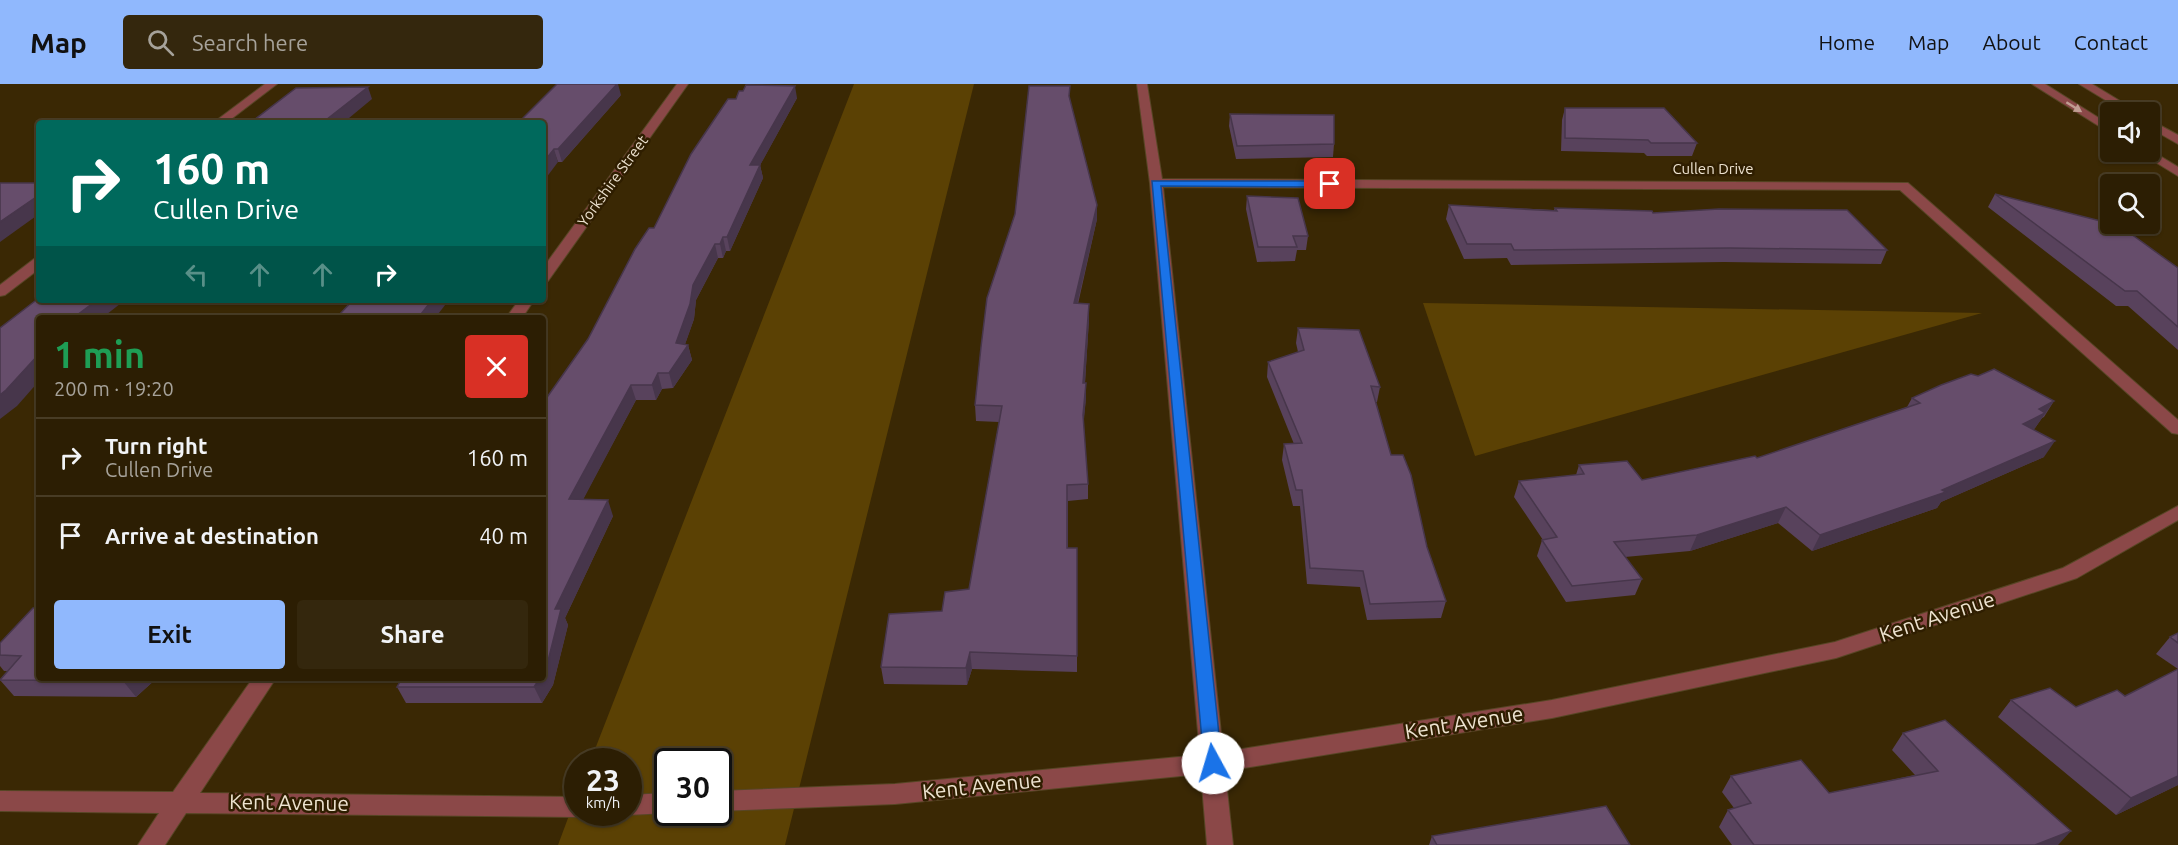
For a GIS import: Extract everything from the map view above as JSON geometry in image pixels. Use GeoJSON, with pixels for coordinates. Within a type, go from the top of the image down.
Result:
{"type":"FeatureCollection","features":[{"type":"Feature","properties":{"kind":"street"},"geometry":{"type":"LineString","coordinates":[[223,120],[272,84]]}},
{"type":"Feature","properties":{"kind":"street","name":"Yorkshire Street"},"geometry":{"type":"LineString","coordinates":[[546,274],[683,84]]}},
{"type":"Feature","properties":{"kind":"street"},"geometry":{"type":"LineString","coordinates":[[1142,84],[1156,183],[1220,845]]}},
{"type":"Feature","properties":{"kind":"street"},"geometry":{"type":"LineString","coordinates":[[2037,84],[2100,124]]}},
{"type":"Feature","properties":{"kind":"street"},"geometry":{"type":"LineString","coordinates":[[2084,84],[2115,102]]}},
{"type":"Feature","properties":{"kind":"street"},"geometry":{"type":"LineString","coordinates":[[2160,129],[2178,140]]}},
{"type":"Feature","properties":{"kind":"street"},"geometry":{"type":"LineString","coordinates":[[2160,161],[2178,172]]}},
{"type":"Feature","properties":{"kind":"street","name":"Cullen Drive"},"geometry":{"type":"LineString","coordinates":[[1156,183],[1903,186],[2178,429]]}},
{"type":"Feature","properties":{"kind":"street"},"geometry":{"type":"LineString","coordinates":[[0,292],[36,264]]}},
{"type":"Feature","properties":{"kind":"street","name":"Kent Avenue"},"geometry":{"type":"LineString","coordinates":[[732,800],[894,794],[1213,763],[1552,709],[1836,650],[2070,573],[2178,512]]}},
{"type":"Feature","properties":{"kind":"street"},"geometry":{"type":"LineString","coordinates":[[151,845],[263,681]]}},
{"type":"Feature","properties":{"kind":"street","name":"Kent Avenue"},"geometry":{"type":"LineString","coordinates":[[0,801],[180,801],[564,807]]}},
{"type":"Feature","properties":{"kind":"shaded area"},"geometry":{"type":"Polygon","coordinates":[[[854,84],[974,84],[785,845],[558,845],[565,826],[642,826],[642,748],[595,748],[854,84]]]}},
{"type":"Feature","properties":{"kind":"shaded area"},"geometry":{"type":"Polygon","coordinates":[[[1423,303],[1982,313],[1475,456],[1423,303]]]}},
{"type":"Feature","properties":{"kind":"building"},"geometry":{"type":"Polygon","coordinates":[[[557,84],[617,84],[546,159],[546,120],[521,120],[557,84]]]}},
{"type":"Feature","properties":{"kind":"building"},"geometry":{"type":"Polygon","coordinates":[[[746,85],[795,86],[750,165],[760,165],[727,237],[723,237],[720,244],[715,244],[693,285],[690,304],[676,343],[688,345],[669,373],[658,373],[652,385],[631,385],[569,499],[608,500],[555,609],[561,609],[546,669],[546,399],[588,339],[635,249],[649,228],[654,228],[691,154],[728,99],[736,99],[739,91],[743,91],[746,85]]]}},
{"type":"Feature","properties":{"kind":"building"},"geometry":{"type":"Polygon","coordinates":[[[1029,86],[1070,86],[1069,96],[1097,205],[1074,303],[1089,304],[1083,383],[1086,383],[1083,415],[1088,484],[1067,485],[1067,548],[1077,548],[1077,656],[970,652],[966,668],[881,667],[889,614],[942,611],[945,592],[969,589],[1002,406],[975,405],[981,347],[987,298],[1015,214],[1029,86]]]}},
{"type":"Feature","properties":{"kind":"building"},"geometry":{"type":"Polygon","coordinates":[[[368,87],[326,120],[254,120],[296,88],[368,87]]]}},
{"type":"Feature","properties":{"kind":"building"},"geometry":{"type":"Polygon","coordinates":[[[1565,108],[1664,108],[1697,143],[1565,138],[1565,108]]]}},
{"type":"Feature","properties":{"kind":"building"},"geometry":{"type":"Polygon","coordinates":[[[1230,114],[1334,115],[1334,144],[1237,146],[1230,114]]]}},
{"type":"Feature","properties":{"kind":"building"},"geometry":{"type":"Polygon","coordinates":[[[0,183],[36,183],[36,197],[0,222],[0,183]]]}},
{"type":"Feature","properties":{"kind":"building"},"geometry":{"type":"Polygon","coordinates":[[[1995,194],[2100,221],[2100,234],[2131,234],[2178,268],[2178,327],[2137,291],[2125,291],[1995,194]]]}},
{"type":"Feature","properties":{"kind":"building"},"geometry":{"type":"Polygon","coordinates":[[[1247,196],[1298,198],[1308,236],[1293,236],[1297,247],[1258,247],[1247,196]]]}},
{"type":"Feature","properties":{"kind":"building"},"geometry":{"type":"Polygon","coordinates":[[[1449,205],[1557,211],[1555,208],[1652,211],[1653,213],[1719,209],[1847,210],[1887,250],[1730,248],[1514,250],[1511,244],[1467,244],[1449,205]]]}},
{"type":"Feature","properties":{"kind":"building"},"geometry":{"type":"Polygon","coordinates":[[[36,300],[36,303],[93,303],[77,315],[36,315],[36,357],[0,395],[0,328],[36,300]]]}},
{"type":"Feature","properties":{"kind":"building"},"geometry":{"type":"Polygon","coordinates":[[[350,303],[430,303],[420,315],[330,315],[340,314],[350,303]]]}},
{"type":"Feature","properties":{"kind":"building"},"geometry":{"type":"Polygon","coordinates":[[[1298,328],[1359,330],[1380,387],[1371,386],[1391,455],[1403,455],[1411,475],[1427,547],[1446,601],[1370,604],[1363,571],[1310,568],[1302,490],[1296,490],[1284,444],[1302,443],[1268,362],[1304,350],[1298,328]]]}},
{"type":"Feature","properties":{"kind":"building"},"geometry":{"type":"Polygon","coordinates":[[[1994,369],[2054,401],[2039,409],[2045,413],[2023,424],[2055,441],[1942,490],[1946,492],[1820,535],[1786,507],[1697,535],[1614,542],[1642,579],[1572,586],[1542,540],[1557,537],[1519,481],[1584,474],[1579,465],[1627,461],[1642,480],[1755,456],[1757,458],[1920,403],[1912,398],[1971,374],[1978,376],[1994,369]]]}},
{"type":"Feature","properties":{"kind":"building"},"geometry":{"type":"Polygon","coordinates":[[[33,608],[36,608],[36,680],[0,680],[21,656],[0,655],[0,643],[33,608]]]}},
{"type":"Feature","properties":{"kind":"building"},"geometry":{"type":"Polygon","coordinates":[[[2178,633],[2178,643],[2170,637],[2178,633]]]}},
{"type":"Feature","properties":{"kind":"building"},"geometry":{"type":"Polygon","coordinates":[[[2178,669],[2178,776],[2131,798],[2011,700],[2050,688],[2076,707],[2117,690],[2125,696],[2178,669]]]}},
{"type":"Feature","properties":{"kind":"building"},"geometry":{"type":"Polygon","coordinates":[[[400,681],[538,681],[534,687],[397,687],[400,681]]]}},
{"type":"Feature","properties":{"kind":"building"},"geometry":{"type":"Polygon","coordinates":[[[1945,720],[2071,831],[2035,845],[1754,845],[1728,810],[1751,803],[1731,776],[1801,760],[1829,793],[1938,771],[1903,733],[1945,720]]]}},
{"type":"Feature","properties":{"kind":"building"},"geometry":{"type":"Polygon","coordinates":[[[1606,806],[1630,845],[1437,845],[1432,836],[1606,806]]]}},
{"type":"Feature","properties":{"kind":"route"},"geometry":{"type":"LineString","coordinates":[[1213,763],[1156,183],[1330,184]]}}]}
